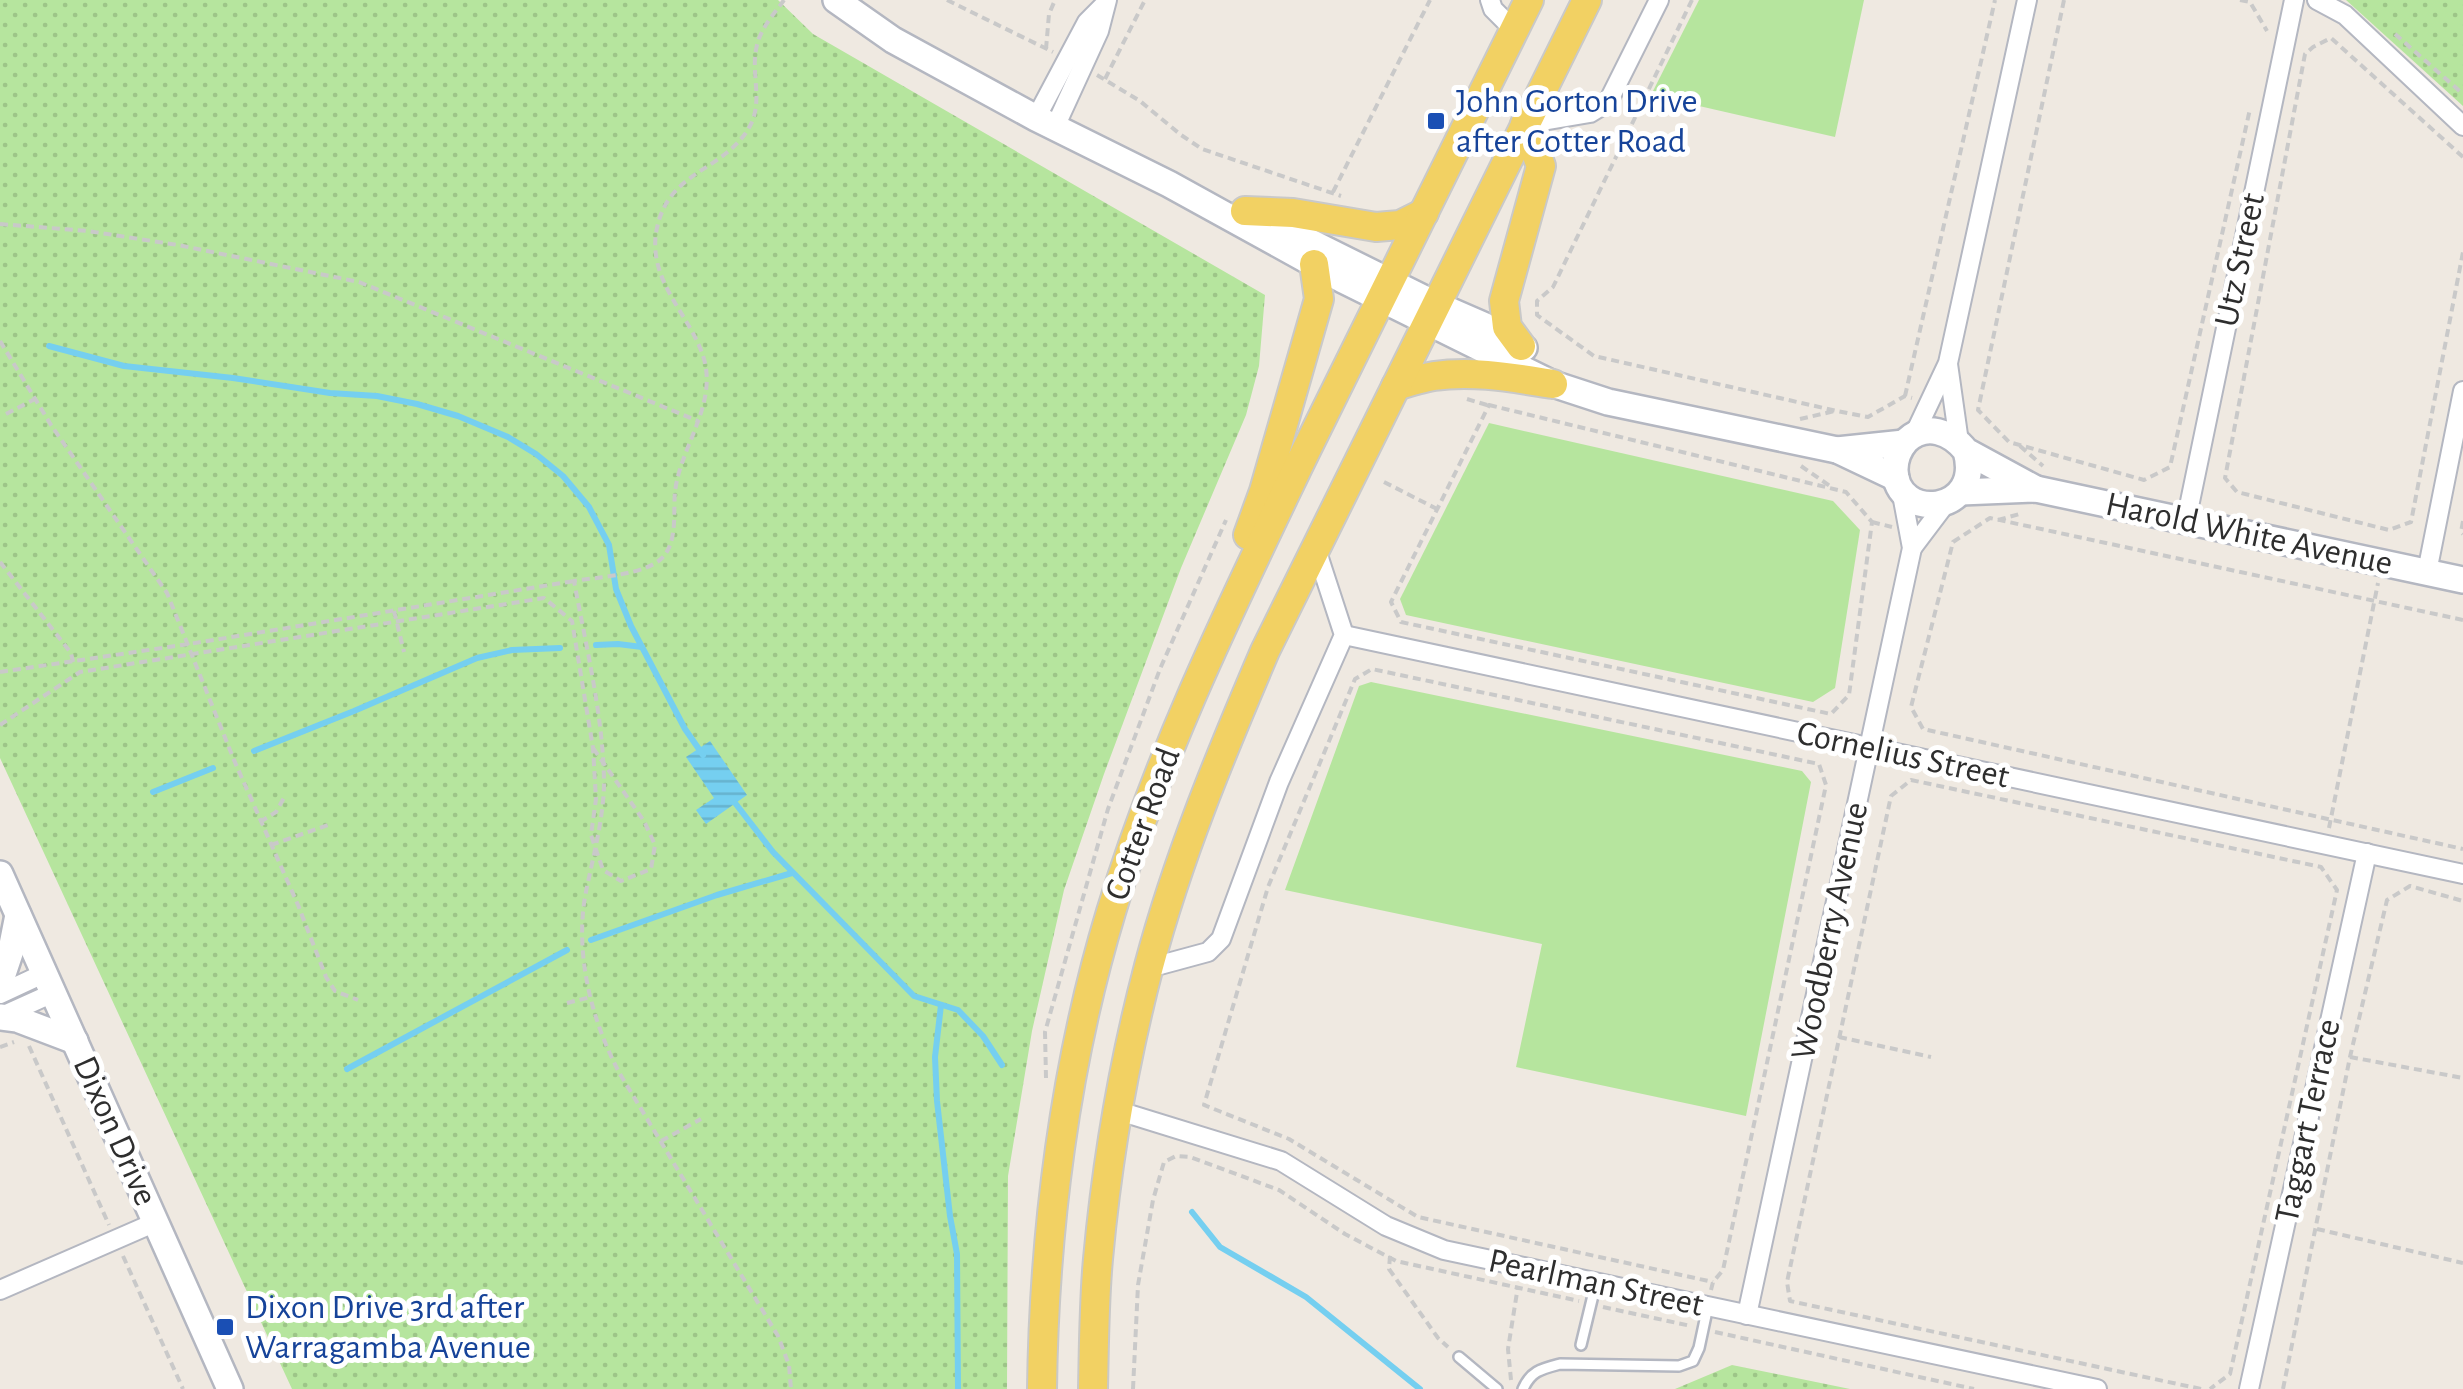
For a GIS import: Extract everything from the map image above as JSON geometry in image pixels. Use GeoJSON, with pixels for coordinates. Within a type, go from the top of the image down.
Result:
{"type":"FeatureCollection","features":[{"type":"Feature","properties":{"kind":"main road"},"geometry":{"type":"LineString","coordinates":[[836,0],[893,40],[1045,122],[1169,184],[1314,264],[1385,290]]}},
{"type":"Feature","properties":{"kind":"main road","name":"Cotter Road"},"geometry":{"type":"LineString","coordinates":[[1042,1389],[1046,1269],[1056,1183],[1083,1026],[1111,913],[1156,780],[1210,650],[1529,0]]}},
{"type":"Feature","properties":{"kind":"main road","name":"Cotter Road"},"geometry":{"type":"LineString","coordinates":[[1092,1389],[1098,1258],[1119,1110],[1149,968],[1188,841],[1265,650],[1587,0]]}},
{"type":"Feature","properties":{"kind":"main road"},"geometry":{"type":"LineString","coordinates":[[1521,346],[1506,327],[1504,302],[1541,166],[1525,124]]}},
{"type":"Feature","properties":{"kind":"main road"},"geometry":{"type":"LineString","coordinates":[[1169,184],[1245,211],[1554,384]]}},
{"type":"Feature","properties":{"kind":"main road"},"geometry":{"type":"LineString","coordinates":[[1245,211],[1293,213],[1376,227],[1400,225],[1424,213]]}},
{"type":"Feature","properties":{"kind":"main road"},"geometry":{"type":"LineString","coordinates":[[1111,913],[1109,862],[1138,777],[1187,660],[1253,526],[1319,300],[1314,264]]}},
{"type":"Feature","properties":{"kind":"main road"},"geometry":{"type":"LineString","coordinates":[[1432,314],[1483,325],[1608,402]]}},
{"type":"Feature","properties":{"kind":"main road"},"geometry":{"type":"LineString","coordinates":[[1396,386],[1433,376],[1463,374],[1554,384],[1608,402],[1837,450],[1899,483]]}},
{"type":"Feature","properties":{"kind":"main road"},"geometry":{"type":"LineString","coordinates":[[1837,450],[1909,439],[1926,431],[1949,434],[1962,446],[1969,474],[1953,497],[1934,506],[1910,498],[1899,483],[1895,465],[1898,453],[1909,439]]}},
{"type":"Feature","properties":{"kind":"main road","name":"Harold White Avenue"},"geometry":{"type":"LineString","coordinates":[[1962,446],[2036,488],[2463,580]]}},
{"type":"Feature","properties":{"kind":"main road","name":"Harold White Avenue"},"geometry":{"type":"LineString","coordinates":[[1953,497],[2036,488]]}},
{"type":"Feature","properties":{"kind":"main road","name":"Dixon Drive"},"geometry":{"type":"LineString","coordinates":[[0,874],[230,1389]]}},
{"type":"Feature","properties":{"kind":"main road"},"geometry":{"type":"LineString","coordinates":[[0,983],[18,915]]}},
{"type":"Feature","properties":{"kind":"main road"},"geometry":{"type":"LineString","coordinates":[[8,1018],[75,1042]]}},
{"type":"Feature","properties":{"kind":"street"},"geometry":{"type":"LineString","coordinates":[[1490,0],[1492,8],[1514,30]]}},
{"type":"Feature","properties":{"kind":"street"},"geometry":{"type":"LineString","coordinates":[[1525,124],[1590,113],[1608,102],[1659,0]]}},
{"type":"Feature","properties":{"kind":"street"},"geometry":{"type":"LineString","coordinates":[[1909,439],[1948,364],[2027,0]]}},
{"type":"Feature","properties":{"kind":"street","name":"Utz Street"},"geometry":{"type":"LineString","coordinates":[[2186,521],[2294,0]]}},
{"type":"Feature","properties":{"kind":"street"},"geometry":{"type":"LineString","coordinates":[[2317,0],[2345,15],[2463,126]]}},
{"type":"Feature","properties":{"kind":"street"},"geometry":{"type":"LineString","coordinates":[[1045,122],[1076,63],[1087,22],[1103,1]]}},
{"type":"Feature","properties":{"kind":"street"},"geometry":{"type":"LineString","coordinates":[[1948,364],[1962,446]]}},
{"type":"Feature","properties":{"kind":"street"},"geometry":{"type":"LineString","coordinates":[[2427,572],[2463,391]]}},
{"type":"Feature","properties":{"kind":"street","name":"Woodberry Avenue"},"geometry":{"type":"LineString","coordinates":[[1747,1315],[1912,548],[1899,483]]}},
{"type":"Feature","properties":{"kind":"street","name":"Woodberry Avenue"},"geometry":{"type":"LineString","coordinates":[[1912,548],[1953,497]]}},
{"type":"Feature","properties":{"kind":"street"},"geometry":{"type":"LineString","coordinates":[[1149,968],[1208,952],[1221,939],[1279,782],[1344,636],[1316,549]]}},
{"type":"Feature","properties":{"kind":"street","name":"Cornelius Street"},"geometry":{"type":"LineString","coordinates":[[1344,636],[2463,874]]}},
{"type":"Feature","properties":{"kind":"street","name":"Taggart Terrace"},"geometry":{"type":"LineString","coordinates":[[2249,1389],[2366,853]]}},
{"type":"Feature","properties":{"kind":"street"},"geometry":{"type":"LineString","coordinates":[[0,994],[49,983]]}},
{"type":"Feature","properties":{"kind":"street"},"geometry":{"type":"LineString","coordinates":[[8,1018],[49,983]]}},
{"type":"Feature","properties":{"kind":"street","name":"Pearlman Street"},"geometry":{"type":"LineString","coordinates":[[1119,1110],[1281,1160],[1386,1226],[1444,1250],[2048,1384],[2097,1389]]}},
{"type":"Feature","properties":{"kind":"street"},"geometry":{"type":"LineString","coordinates":[[0,1290],[156,1222]]}},
{"type":"Feature","properties":{"kind":"lane"},"geometry":{"type":"LineString","coordinates":[[1581,1345],[1596,1283]]}},
{"type":"Feature","properties":{"kind":"lane"},"geometry":{"type":"LineString","coordinates":[[1522,1389],[1529,1376],[1560,1364],[1678,1366],[1693,1360],[1708,1306]]}},
{"type":"Feature","properties":{"kind":"lane"},"geometry":{"type":"LineString","coordinates":[[1459,1357],[1497,1389]]}},
{"type":"Feature","properties":{"kind":"path"},"geometry":{"type":"LineString","coordinates":[[0,672],[394,611],[628,572],[655,563],[669,548],[677,480],[705,396],[706,369],[702,352],[658,268],[658,226],[664,208],[683,182],[727,152],[747,132],[757,106],[756,47],[784,0]]}},
{"type":"Feature","properties":{"kind":"path"},"geometry":{"type":"LineString","coordinates":[[947,0],[1105,79],[1202,148],[1350,200]]}},
{"type":"Feature","properties":{"kind":"path"},"geometry":{"type":"LineString","coordinates":[[1046,49],[1049,14],[1055,0]]}},
{"type":"Feature","properties":{"kind":"path"},"geometry":{"type":"LineString","coordinates":[[1105,79],[1145,0]]}},
{"type":"Feature","properties":{"kind":"path"},"geometry":{"type":"LineString","coordinates":[[1333,192],[1430,0]]}},
{"type":"Feature","properties":{"kind":"path"},"geometry":{"type":"LineString","coordinates":[[1692,0],[1553,286],[1536,301],[1537,315],[1594,356],[1868,417],[1905,396],[1995,0]]}},
{"type":"Feature","properties":{"kind":"path"},"geometry":{"type":"LineString","coordinates":[[2064,0],[1978,410],[2009,442],[2144,480],[2170,467],[2251,108]]}},
{"type":"Feature","properties":{"kind":"path"},"geometry":{"type":"LineString","coordinates":[[2240,0],[2250,2],[2268,32]]}},
{"type":"Feature","properties":{"kind":"path"},"geometry":{"type":"LineString","coordinates":[[2384,24],[2463,94]]}},
{"type":"Feature","properties":{"kind":"path"},"geometry":{"type":"LineString","coordinates":[[2463,156],[2330,38],[2305,54],[2226,478],[2237,492],[2389,530],[2412,522],[2463,252]]}},
{"type":"Feature","properties":{"kind":"path"},"geometry":{"type":"LineString","coordinates":[[0,224],[88,231],[178,245],[360,282],[698,421]]}},
{"type":"Feature","properties":{"kind":"path"},"geometry":{"type":"LineString","coordinates":[[0,342],[75,461],[167,593],[326,977],[335,991],[358,1000]]}},
{"type":"Feature","properties":{"kind":"path"},"geometry":{"type":"LineString","coordinates":[[6,414],[35,399]]}},
{"type":"Feature","properties":{"kind":"path"},"geometry":{"type":"LineString","coordinates":[[1489,406],[1846,492],[1872,522],[1848,695],[1831,714],[1401,622],[1392,602],[1437,508],[1489,406]]}},
{"type":"Feature","properties":{"kind":"path"},"geometry":{"type":"LineString","coordinates":[[1384,482],[1437,508]]}},
{"type":"Feature","properties":{"kind":"path"},"geometry":{"type":"LineString","coordinates":[[2463,620],[1990,518],[1952,542],[1911,707],[1923,728],[2463,849]]}},
{"type":"Feature","properties":{"kind":"path"},"geometry":{"type":"LineString","coordinates":[[2463,521],[2463,534]]}},
{"type":"Feature","properties":{"kind":"path"},"geometry":{"type":"LineString","coordinates":[[0,562],[71,653],[73,662]]}},
{"type":"Feature","properties":{"kind":"path"},"geometry":{"type":"LineString","coordinates":[[2321,868],[2382,562]]}},
{"type":"Feature","properties":{"kind":"path"},"geometry":{"type":"LineString","coordinates":[[574,581],[602,760],[602,812],[583,924],[590,998],[612,1059],[778,1336],[789,1365],[791,1389]]}},
{"type":"Feature","properties":{"kind":"path"},"geometry":{"type":"LineString","coordinates":[[0,724],[80,672],[544,598],[572,621],[593,748],[596,799],[591,835],[603,870],[621,881],[651,870],[654,845],[644,822],[593,748]]}},
{"type":"Feature","properties":{"kind":"path"},"geometry":{"type":"LineString","coordinates":[[394,611],[404,652]]}},
{"type":"Feature","properties":{"kind":"path"},"geometry":{"type":"LineString","coordinates":[[1372,670],[1820,764],[1826,785],[1722,1270],[1712,1282],[1418,1217],[1289,1140],[1204,1105],[1268,887],[1355,679],[1372,670]]}},
{"type":"Feature","properties":{"kind":"path"},"geometry":{"type":"LineString","coordinates":[[2201,1389],[1790,1301],[1787,1282],[1891,796],[1911,780],[2321,868],[2337,890],[2230,1374],[2210,1389]]}},
{"type":"Feature","properties":{"kind":"path"},"geometry":{"type":"LineString","coordinates":[[260,822],[276,812],[285,796]]}},
{"type":"Feature","properties":{"kind":"path"},"geometry":{"type":"LineString","coordinates":[[271,845],[328,825]]}},
{"type":"Feature","properties":{"kind":"path"},"geometry":{"type":"LineString","coordinates":[[2283,1389],[2350,1057],[2387,900],[2410,886],[2463,901]]}},
{"type":"Feature","properties":{"kind":"path"},"geometry":{"type":"LineString","coordinates":[[567,1002],[590,998]]}},
{"type":"Feature","properties":{"kind":"path"},"geometry":{"type":"LineString","coordinates":[[8,1018],[116,1240],[182,1389]]}},
{"type":"Feature","properties":{"kind":"path"},"geometry":{"type":"LineString","coordinates":[[1839,1037],[1931,1057]]}},
{"type":"Feature","properties":{"kind":"path"},"geometry":{"type":"LineString","coordinates":[[2350,1057],[2463,1078]]}},
{"type":"Feature","properties":{"kind":"path"},"geometry":{"type":"LineString","coordinates":[[660,1141],[700,1119]]}},
{"type":"Feature","properties":{"kind":"path"},"geometry":{"type":"LineString","coordinates":[[1134,1389],[1138,1285],[1162,1168]]}},
{"type":"Feature","properties":{"kind":"path"},"geometry":{"type":"LineString","coordinates":[[2316,1229],[2463,1262]]}},
{"type":"Feature","properties":{"kind":"path"},"geometry":{"type":"LineString","coordinates":[[1390,1256],[1389,1269],[1438,1338],[1459,1357]]}},
{"type":"Feature","properties":{"kind":"path"},"geometry":{"type":"LineString","coordinates":[[1512,1389],[1508,1349],[1522,1268]]}},
{"type":"Feature","properties":{"kind":"green space"},"geometry":{"type":"Polygon","coordinates":[[[0,0],[778,0],[813,34],[1265,295],[1259,366],[1246,415],[1181,568],[1064,890],[1032,1031],[1008,1176],[1007,1389],[292,1389],[0,758],[0,0]]]}},
{"type":"Feature","properties":{"kind":"green space"},"geometry":{"type":"Polygon","coordinates":[[[1699,0],[1864,0],[1835,137],[1651,95],[1699,0]]]}},
{"type":"Feature","properties":{"kind":"green space"},"geometry":{"type":"Polygon","coordinates":[[[2346,0],[2463,0],[2463,106],[2346,0]]]}},
{"type":"Feature","properties":{"kind":"green space"},"geometry":{"type":"Polygon","coordinates":[[[1489,423],[1833,501],[1860,530],[1835,688],[1813,702],[1406,615],[1400,599],[1489,423]]]}},
{"type":"Feature","properties":{"kind":"green space"},"geometry":{"type":"Polygon","coordinates":[[[1371,682],[1802,771],[1811,782],[1746,1116],[1516,1067],[1542,944],[1285,890],[1359,686],[1371,682]]]}},
{"type":"Feature","properties":{"kind":"green space"},"geometry":{"type":"Polygon","coordinates":[[[1732,1365],[1850,1389],[1675,1389],[1732,1365]]]}},
{"type":"Feature","properties":{"kind":"water"},"geometry":{"type":"Polygon","coordinates":[[[710,741],[747,795],[706,824],[696,810],[714,798],[686,757],[710,741]]]}},
{"type":"Feature","properties":{"kind":"waterway"},"geometry":{"type":"LineString","coordinates":[[49,346],[124,366],[417,404],[508,437],[536,454],[563,476],[589,507],[609,545],[616,589],[631,626],[685,729],[703,755]]}},
{"type":"Feature","properties":{"kind":"waterway"},"geometry":{"type":"LineString","coordinates":[[596,645],[642,647]]}},
{"type":"Feature","properties":{"kind":"waterway"},"geometry":{"type":"LineString","coordinates":[[254,751],[477,658],[512,650],[560,648]]}},
{"type":"Feature","properties":{"kind":"waterway"},"geometry":{"type":"LineString","coordinates":[[153,792],[213,768]]}},
{"type":"Feature","properties":{"kind":"waterway"},"geometry":{"type":"LineString","coordinates":[[732,799],[773,852],[914,996],[958,1010],[983,1036],[1002,1065]]}},
{"type":"Feature","properties":{"kind":"waterway"},"geometry":{"type":"LineString","coordinates":[[591,940],[792,873]]}},
{"type":"Feature","properties":{"kind":"waterway"},"geometry":{"type":"LineString","coordinates":[[347,1069],[567,950]]}},
{"type":"Feature","properties":{"kind":"waterway"},"geometry":{"type":"LineString","coordinates":[[941,1005],[935,1057],[957,1254],[958,1389]]}},
{"type":"Feature","properties":{"kind":"waterway"},"geometry":{"type":"LineString","coordinates":[[1192,1212],[1220,1247],[1306,1297],[1420,1389]]}},
{"type":"Feature","properties":{"kind":"place","name":"John Gorton Drive after Cotter Road"},"geometry":{"type":"Point","coordinates":[1436,121]}},
{"type":"Feature","properties":{"kind":"place","name":"Dixon Drive 3rd after Warragamba Avenue"},"geometry":{"type":"Point","coordinates":[225,1327]}}]}
